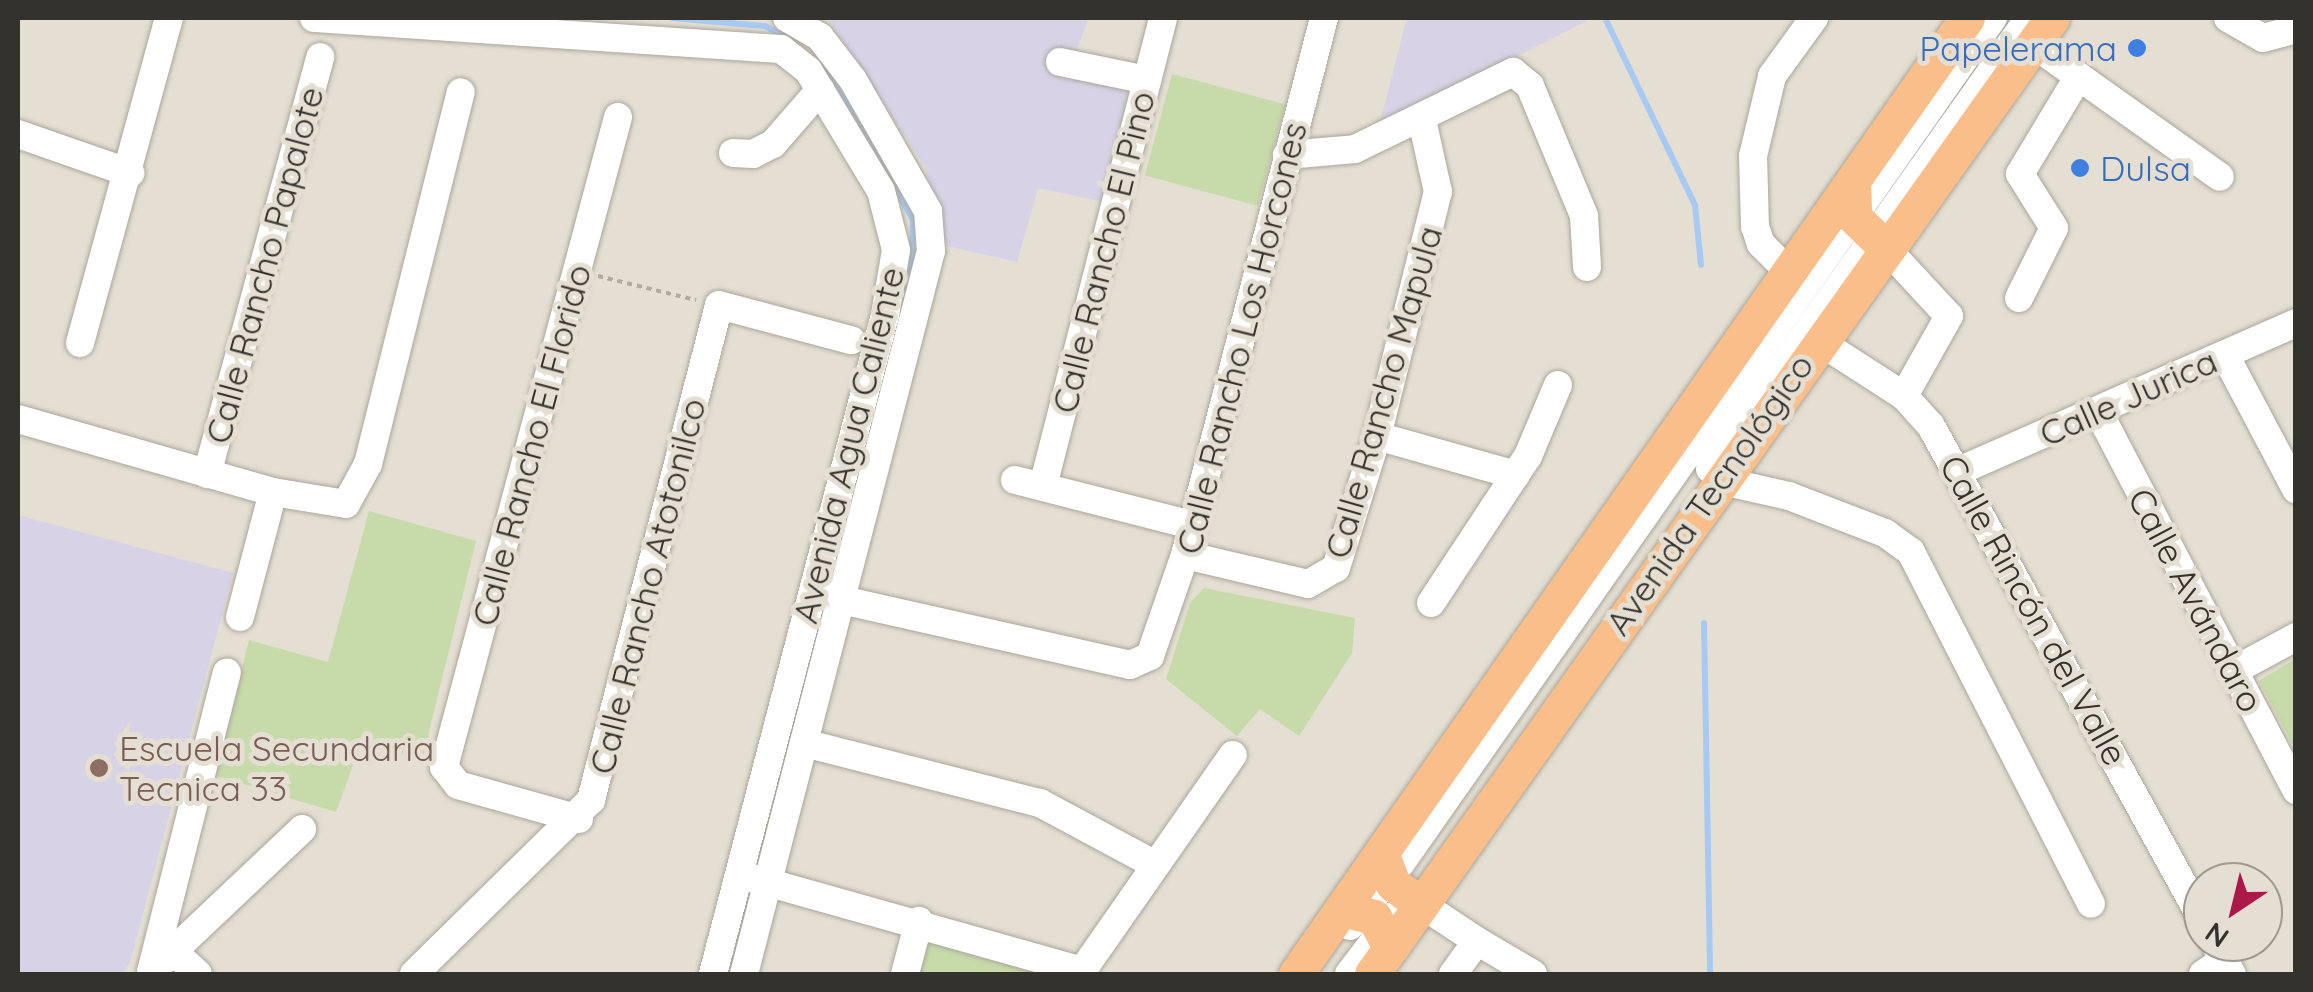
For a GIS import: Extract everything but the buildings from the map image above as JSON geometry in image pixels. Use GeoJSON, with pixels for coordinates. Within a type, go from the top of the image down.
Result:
{"type":"FeatureCollection","features":[{"type":"Feature","properties":{"kind":"main road","name":"Avenida Tecnológico"},"geometry":{"type":"LineString","coordinates":[[1296,974],[1370,934],[1789,272],[1966,18]]}},
{"type":"Feature","properties":{"kind":"main road","name":"Avenida Tecnológico"},"geometry":{"type":"LineString","coordinates":[[1370,934],[1400,883],[1718,480],[1817,340],[1871,234],[2038,26]]}},
{"type":"Feature","properties":{"kind":"main road"},"geometry":{"type":"LineString","coordinates":[[1853,181],[1871,234]]}},
{"type":"Feature","properties":{"kind":"street"},"geometry":{"type":"LineString","coordinates":[[80,343],[130,173],[169,18]]}},
{"type":"Feature","properties":{"kind":"street","name":"Avenida Agua Caliente"},"geometry":{"type":"LineString","coordinates":[[314,18],[488,23],[764,44],[793,56],[820,90],[881,191],[896,250],[713,974]]}},
{"type":"Feature","properties":{"kind":"street","name":"Avenida Agua Caliente"},"geometry":{"type":"LineString","coordinates":[[744,974],[923,288],[931,232],[916,186],[853,80],[820,36],[787,18]]}},
{"type":"Feature","properties":{"kind":"street","name":"Calle Rancho El Pino"},"geometry":{"type":"LineString","coordinates":[[1044,486],[1164,18]]}},
{"type":"Feature","properties":{"kind":"street","name":"Calle Rancho Los Horcones"},"geometry":{"type":"LineString","coordinates":[[842,599],[1130,665],[1150,656],[1186,554],[1190,525],[1324,18]]}},
{"type":"Feature","properties":{"kind":"street"},"geometry":{"type":"LineString","coordinates":[[1789,272],[1761,244],[1756,227],[1753,156],[1772,76],[1814,18]]}},
{"type":"Feature","properties":{"kind":"street"},"geometry":{"type":"LineString","coordinates":[[1533,974],[1477,941],[1400,883],[1871,234],[1993,18]]}},
{"type":"Feature","properties":{"kind":"street"},"geometry":{"type":"LineString","coordinates":[[2228,18],[2262,38],[2296,29]]}},
{"type":"Feature","properties":{"kind":"street"},"geometry":{"type":"LineString","coordinates":[[2038,26],[2079,76],[2220,176]]}},
{"type":"Feature","properties":{"kind":"street","name":"Calle Rancho Papalote"},"geometry":{"type":"LineString","coordinates":[[207,474],[320,56]]}},
{"type":"Feature","properties":{"kind":"street"},"geometry":{"type":"LineString","coordinates":[[1060,62],[1147,80]]}},
{"type":"Feature","properties":{"kind":"street"},"geometry":{"type":"LineString","coordinates":[[1287,156],[1342,153],[1422,120],[1497,76],[1520,76],[1584,216],[1587,268]]}},
{"type":"Feature","properties":{"kind":"street"},"geometry":{"type":"LineString","coordinates":[[2018,298],[2054,228],[2020,174],[2079,76]]}},
{"type":"Feature","properties":{"kind":"street"},"geometry":{"type":"LineString","coordinates":[[732,153],[754,154],[773,144],[820,90]]}},
{"type":"Feature","properties":{"kind":"street"},"geometry":{"type":"LineString","coordinates":[[21,425],[273,492],[338,506],[352,499],[368,464],[462,92]]}},
{"type":"Feature","properties":{"kind":"street","name":"Calle Rancho El Florido"},"geometry":{"type":"LineString","coordinates":[[579,819],[458,785],[445,774],[618,117]]}},
{"type":"Feature","properties":{"kind":"street","name":"Calle Rancho Mapula"},"geometry":{"type":"LineString","coordinates":[[1186,554],[1308,584],[1327,579],[1338,563],[1377,436],[1438,192],[1422,120]]}},
{"type":"Feature","properties":{"kind":"street"},"geometry":{"type":"LineString","coordinates":[[18,134],[130,173]]}},
{"type":"Feature","properties":{"kind":"street"},"geometry":{"type":"LineString","coordinates":[[1871,234],[1949,316],[1904,396]]}},
{"type":"Feature","properties":{"kind":"street"},"geometry":{"type":"LineString","coordinates":[[719,305],[851,340]]}},
{"type":"Feature","properties":{"kind":"street","name":"Calle Rancho Atotonilco"},"geometry":{"type":"LineString","coordinates":[[419,973],[579,819],[599,782],[719,305]]}},
{"type":"Feature","properties":{"kind":"street","name":"Calle Jurica"},"geometry":{"type":"LineString","coordinates":[[1960,470],[2296,323]]}},
{"type":"Feature","properties":{"kind":"street","name":"Calle Rincón del Valle"},"geometry":{"type":"LineString","coordinates":[[1817,340],[1904,396],[1960,470],[2183,884]]}},
{"type":"Feature","properties":{"kind":"street"},"geometry":{"type":"LineString","coordinates":[[2226,355],[2296,489]]}},
{"type":"Feature","properties":{"kind":"street"},"geometry":{"type":"LineString","coordinates":[[1431,603],[1516,475],[1558,385]]}},
{"type":"Feature","properties":{"kind":"street","name":"Calle Avándaro"},"geometry":{"type":"LineString","coordinates":[[2098,411],[2296,790]]}},
{"type":"Feature","properties":{"kind":"street"},"geometry":{"type":"LineString","coordinates":[[1377,436],[1516,475]]}},
{"type":"Feature","properties":{"kind":"street"},"geometry":{"type":"LineString","coordinates":[[1015,480],[1190,525]]}},
{"type":"Feature","properties":{"kind":"street"},"geometry":{"type":"LineString","coordinates":[[1718,480],[1789,496],[1885,533],[1910,552],[2091,904]]}},
{"type":"Feature","properties":{"kind":"street"},"geometry":{"type":"LineString","coordinates":[[240,617],[273,492]]}},
{"type":"Feature","properties":{"kind":"street"},"geometry":{"type":"LineString","coordinates":[[812,593],[842,599]]}},
{"type":"Feature","properties":{"kind":"street"},"geometry":{"type":"LineString","coordinates":[[2233,671],[2296,637]]}},
{"type":"Feature","properties":{"kind":"street"},"geometry":{"type":"LineString","coordinates":[[152,973],[165,943],[227,672]]}},
{"type":"Feature","properties":{"kind":"street"},"geometry":{"type":"LineString","coordinates":[[804,742],[1040,802],[1154,864]]}},
{"type":"Feature","properties":{"kind":"street"},"geometry":{"type":"LineString","coordinates":[[738,875],[920,921],[1081,973],[1233,755]]}},
{"type":"Feature","properties":{"kind":"street"},"geometry":{"type":"LineString","coordinates":[[165,943],[302,829]]}},
{"type":"Feature","properties":{"kind":"street"},"geometry":{"type":"LineString","coordinates":[[905,974],[920,921]]}},
{"type":"Feature","properties":{"kind":"street"},"geometry":{"type":"LineString","coordinates":[[1315,974],[1370,934]]}},
{"type":"Feature","properties":{"kind":"street"},"geometry":{"type":"LineString","coordinates":[[1349,974],[1370,934]]}},
{"type":"Feature","properties":{"kind":"street"},"geometry":{"type":"LineString","coordinates":[[1452,974],[1477,941]]}},
{"type":"Feature","properties":{"kind":"street"},"geometry":{"type":"LineString","coordinates":[[165,943],[198,974]]}},
{"type":"Feature","properties":{"kind":"path"},"geometry":{"type":"LineString","coordinates":[[579,272],[719,305]]}},
{"type":"Feature","properties":{"kind":"shaded area"},"geometry":{"type":"Polygon","coordinates":[[[828,18],[1089,18],[1075,54],[1133,67],[1104,202],[1038,188],[1017,262],[947,246],[925,167],[828,18]]]}},
{"type":"Feature","properties":{"kind":"shaded area"},"geometry":{"type":"Polygon","coordinates":[[[1407,18],[1585,18],[1587,21],[1379,126],[1407,18]]]}},
{"type":"Feature","properties":{"kind":"shaded area","name":"Escuela Secundaria Tecnica 33"},"geometry":{"type":"Polygon","coordinates":[[[18,515],[233,573],[130,963],[122,974],[18,974],[18,515]]]}},
{"type":"Feature","properties":{"kind":"green space"},"geometry":{"type":"Polygon","coordinates":[[[1172,74],[1285,104],[1258,206],[1145,175],[1172,74]]]}},
{"type":"Feature","properties":{"kind":"green space"},"geometry":{"type":"Polygon","coordinates":[[[369,511],[476,541],[422,760],[361,743],[336,812],[216,776],[249,640],[328,662],[369,511]]]}},
{"type":"Feature","properties":{"kind":"green space"},"geometry":{"type":"Polygon","coordinates":[[[1204,588],[1355,618],[1352,653],[1299,736],[1260,709],[1237,736],[1166,679],[1190,603],[1204,588]]]}},
{"type":"Feature","properties":{"kind":"green space"},"geometry":{"type":"Polygon","coordinates":[[[2295,659],[2295,749],[2259,681],[2295,659]]]}},
{"type":"Feature","properties":{"kind":"green space"},"geometry":{"type":"Polygon","coordinates":[[[917,934],[1053,974],[908,974],[917,934]]]}},
{"type":"Feature","properties":{"kind":"waterway"},"geometry":{"type":"LineString","coordinates":[[672,18],[765,26],[789,39]]}},
{"type":"Feature","properties":{"kind":"waterway"},"geometry":{"type":"LineString","coordinates":[[1605,18],[1695,205],[1701,265]]}},
{"type":"Feature","properties":{"kind":"waterway"},"geometry":{"type":"LineString","coordinates":[[824,71],[839,87],[913,220],[912,263],[898,316]]}},
{"type":"Feature","properties":{"kind":"waterway"},"geometry":{"type":"LineString","coordinates":[[832,574],[868,435]]}},
{"type":"Feature","properties":{"kind":"waterway"},"geometry":{"type":"LineString","coordinates":[[1704,623],[1710,974]]}},
{"type":"Feature","properties":{"kind":"place","name":"Papelerama"},"geometry":{"type":"Point","coordinates":[2137,48]}},
{"type":"Feature","properties":{"kind":"place","name":"Dulsa"},"geometry":{"type":"Point","coordinates":[2080,168]}},
{"type":"Feature","properties":{"kind":"place","name":"Escuela Secundaria Tecnica 33"},"geometry":{"type":"Point","coordinates":[99,768]}}]}
